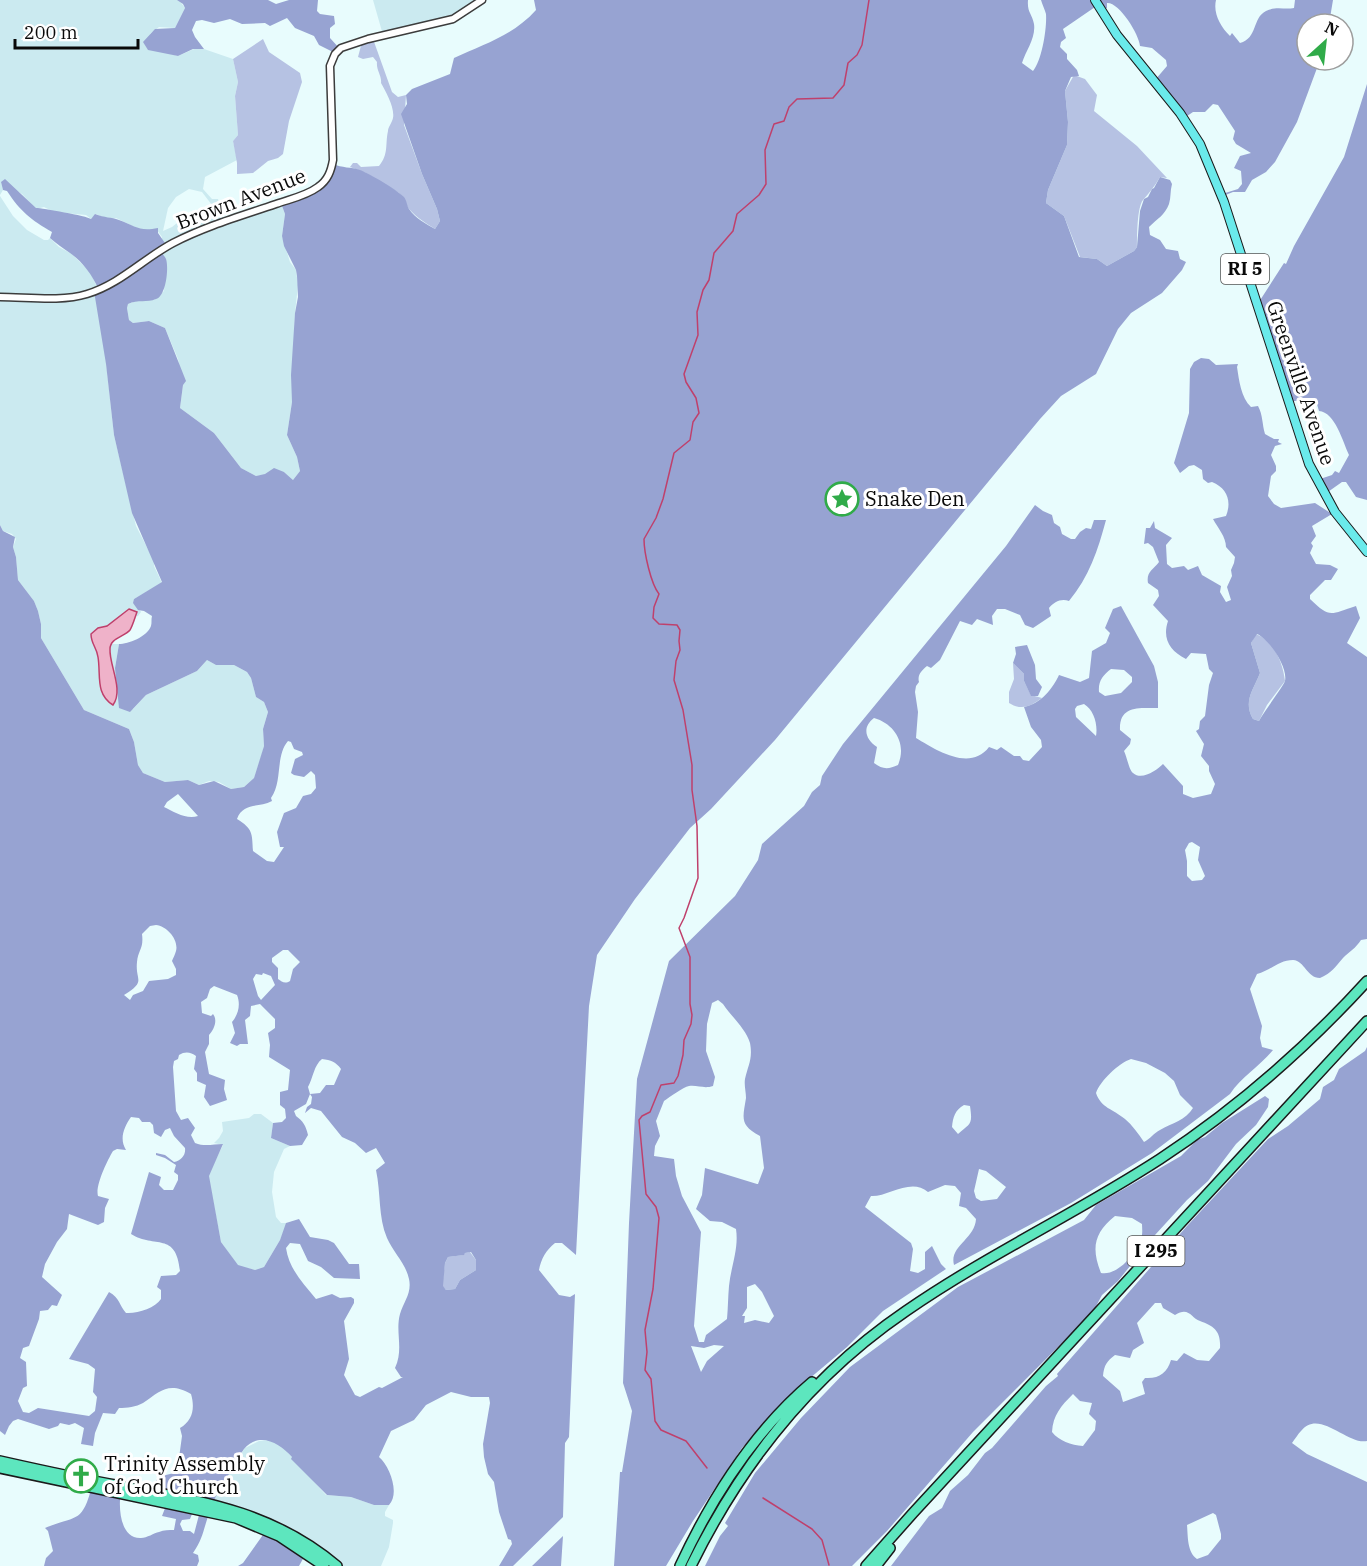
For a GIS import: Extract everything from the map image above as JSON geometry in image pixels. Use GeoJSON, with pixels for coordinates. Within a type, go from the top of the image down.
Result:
{"type":"FeatureCollection","features":[{"type":"Feature","properties":{"kind":"highway"},"geometry":{"type":"LineString","coordinates":[[677,1566],[735,1468],[762,1433],[811,1383],[917,1303],[1124,1181],[1187,1140],[1270,1076],[1313,1036],[1366,981]]}},
{"type":"Feature","properties":{"kind":"highway","name":"I 295"},"geometry":{"type":"LineString","coordinates":[[867,1566],[1367,1021]]}},
{"type":"Feature","properties":{"kind":"highway"},"geometry":{"type":"LineString","coordinates":[[691,1566],[718,1514],[751,1463],[788,1416],[840,1363]]}},
{"type":"Feature","properties":{"kind":"highway"},"geometry":{"type":"LineString","coordinates":[[0,1461],[184,1498],[246,1514],[301,1539],[337,1566]]}},
{"type":"Feature","properties":{"kind":"highway"},"geometry":{"type":"LineString","coordinates":[[0,1468],[236,1518],[279,1536],[324,1566]]}},
{"type":"Feature","properties":{"kind":"highway"},"geometry":{"type":"LineString","coordinates":[[876,1566],[944,1480]]}},
{"type":"Feature","properties":{"kind":"main road","name":"Greenville Avenue"},"geometry":{"type":"LineString","coordinates":[[1095,0],[1117,35],[1180,112],[1200,144],[1224,202],[1309,464],[1335,512],[1367,552]]}},
{"type":"Feature","properties":{"kind":"street","name":"Brown Avenue"},"geometry":{"type":"LineString","coordinates":[[0,297],[62,298],[88,294],[135,270],[159,251],[186,237],[235,217],[301,196],[319,187],[327,179],[333,160],[330,66],[335,54],[341,48],[368,39],[453,19],[482,0]]}},
{"type":"Feature","properties":{"kind":"shaded area"},"geometry":{"type":"Polygon","coordinates":[[[0,0],[179,0],[185,8],[175,28],[159,27],[151,33],[147,40],[164,52],[178,56],[194,49],[204,49],[233,59],[238,82],[235,96],[238,135],[233,141],[237,160],[205,177],[203,189],[212,199],[218,199],[224,221],[281,203],[285,214],[282,236],[290,262],[296,270],[298,285],[292,402],[287,435],[297,457],[300,471],[293,480],[284,472],[256,476],[241,468],[214,433],[180,408],[183,385],[178,359],[165,328],[149,321],[133,323],[129,320],[128,304],[139,300],[154,300],[164,291],[166,260],[160,251],[162,237],[157,230],[141,230],[116,218],[107,219],[96,214],[91,219],[86,215],[54,212],[44,207],[36,209],[22,194],[1,182],[3,190],[0,195],[0,0]],[[189,189],[176,197],[168,208],[163,231],[186,216],[203,221],[210,220],[218,213],[202,192],[189,189]]]}},
{"type":"Feature","properties":{"kind":"shaded area"},"geometry":{"type":"Polygon","coordinates":[[[177,0],[268,0],[276,4],[289,0],[318,0],[317,11],[320,14],[334,16],[335,24],[330,28],[330,38],[340,49],[335,53],[319,45],[314,36],[295,28],[287,18],[270,26],[265,23],[242,24],[230,19],[214,23],[196,21],[192,30],[204,49],[193,49],[178,56],[148,50],[143,42],[155,29],[175,28],[185,8],[177,0]]]}},
{"type":"Feature","properties":{"kind":"shaded area"},"geometry":{"type":"Polygon","coordinates":[[[373,0],[480,0],[465,12],[441,22],[383,35],[373,0]]]}},
{"type":"Feature","properties":{"kind":"shaded area"},"geometry":{"type":"Polygon","coordinates":[[[534,0],[1028,0],[1034,29],[1022,63],[1033,71],[1041,52],[1046,27],[1046,14],[1041,0],[1216,0],[1216,14],[1220,24],[1230,36],[1232,33],[1240,43],[1250,37],[1259,18],[1266,11],[1294,8],[1295,0],[1333,0],[1331,12],[1295,12],[1295,72],[1316,72],[1297,122],[1275,162],[1266,172],[1252,180],[1245,192],[1233,192],[1223,196],[1222,194],[1238,189],[1242,184],[1241,171],[1234,168],[1240,156],[1251,153],[1236,144],[1233,139],[1235,131],[1218,105],[1213,104],[1205,112],[1193,112],[1184,118],[1155,80],[1167,66],[1166,60],[1152,48],[1140,46],[1128,20],[1112,4],[1107,3],[1107,8],[1102,11],[1098,5],[1063,29],[1066,38],[1061,42],[1060,47],[1067,54],[1067,59],[1077,70],[1079,76],[1071,77],[1065,91],[1068,122],[1067,145],[1048,190],[1046,203],[1064,216],[1079,257],[1097,259],[1107,266],[1137,247],[1140,211],[1144,199],[1148,197],[1160,177],[1170,180],[1172,184],[1169,204],[1163,214],[1149,227],[1150,235],[1160,240],[1166,249],[1178,251],[1180,259],[1186,262],[1162,293],[1131,313],[1118,329],[1096,374],[1061,396],[1040,419],[775,740],[711,809],[690,828],[635,899],[597,955],[589,1006],[576,1255],[562,1243],[555,1243],[544,1255],[539,1270],[559,1295],[570,1297],[575,1294],[569,1437],[565,1443],[563,1517],[513,1566],[499,1566],[512,1544],[508,1539],[499,1512],[494,1482],[488,1474],[484,1457],[483,1444],[489,1397],[471,1397],[451,1392],[426,1405],[414,1420],[391,1431],[379,1457],[390,1473],[394,1487],[394,1494],[389,1505],[374,1505],[351,1497],[327,1495],[282,1447],[269,1441],[256,1441],[243,1451],[217,1495],[201,1539],[193,1553],[198,1555],[197,1566],[44,1566],[46,1558],[53,1551],[48,1531],[45,1528],[81,1513],[92,1486],[121,1492],[122,1521],[134,1537],[143,1538],[174,1530],[176,1519],[162,1516],[167,1503],[154,1485],[158,1477],[178,1472],[185,1466],[179,1458],[182,1436],[180,1428],[188,1421],[193,1404],[191,1394],[171,1388],[160,1391],[140,1404],[119,1408],[115,1414],[103,1413],[95,1433],[93,1446],[81,1444],[84,1428],[75,1423],[69,1425],[60,1423],[49,1429],[18,1419],[13,1421],[5,1435],[0,1431],[0,525],[3,531],[15,537],[13,547],[18,580],[34,601],[38,611],[41,638],[84,710],[129,729],[138,765],[143,773],[165,782],[188,780],[199,785],[214,781],[231,789],[244,787],[254,778],[264,746],[263,729],[268,712],[264,702],[256,697],[247,672],[234,665],[216,665],[207,660],[197,671],[146,695],[130,712],[119,708],[115,668],[119,644],[141,637],[151,625],[152,616],[138,610],[133,603],[134,599],[162,582],[132,513],[114,435],[106,364],[94,291],[98,288],[83,265],[50,238],[52,232],[21,210],[7,191],[3,190],[1,182],[5,179],[36,208],[91,219],[95,214],[142,229],[158,228],[158,233],[167,246],[160,251],[167,263],[164,287],[156,299],[128,304],[129,320],[133,323],[149,321],[165,328],[186,381],[183,385],[180,408],[214,433],[241,468],[256,476],[265,474],[274,468],[284,472],[293,480],[300,471],[297,457],[287,435],[292,402],[291,375],[298,297],[296,270],[284,246],[282,236],[285,214],[281,203],[317,188],[333,164],[360,170],[389,186],[404,197],[414,215],[435,229],[440,221],[437,209],[401,114],[407,104],[406,95],[412,89],[450,74],[454,58],[508,32],[536,10],[534,0]],[[288,741],[284,747],[272,801],[243,810],[237,819],[251,832],[253,851],[267,861],[274,862],[284,847],[280,847],[277,832],[284,813],[296,808],[303,796],[311,794],[316,788],[315,775],[311,771],[304,777],[291,773],[295,759],[303,755],[302,752],[294,749],[288,741]],[[178,794],[164,807],[176,813],[198,816],[178,794]],[[156,925],[150,926],[142,934],[137,962],[138,983],[124,995],[130,1000],[133,995],[143,991],[149,981],[168,979],[176,975],[172,961],[176,952],[176,942],[164,928],[156,925]],[[283,950],[272,958],[272,962],[278,968],[278,979],[287,982],[290,981],[293,969],[300,962],[288,950],[283,950]],[[263,973],[262,975],[256,974],[253,979],[261,1000],[275,985],[271,976],[263,973]],[[214,986],[210,989],[207,998],[201,1002],[202,1013],[211,1016],[213,1014],[215,1019],[205,1052],[209,1074],[225,1080],[224,1089],[227,1100],[210,1106],[204,1097],[206,1085],[197,1081],[197,1073],[194,1069],[196,1056],[190,1053],[179,1055],[173,1067],[176,1111],[181,1120],[188,1118],[195,1128],[191,1135],[195,1143],[223,1144],[209,1176],[221,1242],[238,1265],[255,1270],[264,1267],[280,1240],[286,1223],[299,1219],[310,1237],[334,1243],[349,1264],[359,1264],[360,1279],[334,1278],[321,1267],[308,1261],[300,1244],[290,1243],[286,1248],[293,1269],[316,1299],[332,1294],[340,1298],[354,1299],[344,1321],[349,1359],[344,1375],[355,1395],[360,1397],[403,1377],[395,1368],[399,1354],[400,1314],[409,1293],[410,1284],[405,1268],[387,1238],[382,1222],[376,1170],[385,1163],[376,1148],[366,1153],[355,1143],[342,1137],[321,1111],[311,1108],[305,1113],[311,1104],[310,1094],[306,1104],[294,1111],[304,1124],[308,1135],[302,1145],[290,1146],[271,1138],[273,1123],[282,1122],[286,1118],[285,1109],[280,1105],[280,1092],[288,1090],[290,1070],[269,1057],[268,1033],[275,1028],[275,1019],[260,1004],[251,1006],[250,1016],[245,1020],[248,1044],[237,1046],[230,1043],[235,1033],[232,1022],[238,1010],[237,995],[214,986]],[[322,1059],[315,1068],[308,1087],[310,1094],[320,1093],[326,1085],[334,1085],[341,1069],[333,1062],[322,1059]],[[131,1117],[123,1133],[126,1150],[113,1151],[98,1186],[98,1196],[109,1199],[105,1208],[104,1222],[98,1225],[69,1214],[67,1229],[45,1264],[42,1277],[62,1295],[57,1306],[52,1305],[48,1310],[40,1311],[29,1346],[23,1348],[20,1358],[26,1362],[27,1386],[23,1388],[18,1401],[23,1412],[29,1413],[38,1408],[89,1416],[95,1411],[97,1397],[93,1392],[95,1369],[88,1364],[69,1359],[109,1292],[113,1294],[126,1313],[140,1311],[150,1308],[161,1299],[161,1290],[157,1287],[161,1276],[176,1275],[180,1271],[178,1259],[174,1250],[169,1246],[131,1234],[149,1172],[161,1177],[159,1185],[164,1190],[173,1190],[178,1180],[178,1175],[174,1172],[176,1165],[156,1153],[165,1155],[174,1162],[182,1157],[185,1148],[170,1128],[165,1130],[161,1137],[154,1133],[150,1122],[142,1122],[139,1118],[131,1117]],[[471,1252],[448,1257],[445,1263],[443,1286],[446,1290],[455,1289],[460,1280],[476,1270],[476,1260],[471,1252]],[[192,1514],[190,1519],[182,1520],[180,1524],[183,1531],[190,1531],[194,1534],[199,1515],[192,1514]]]}},
{"type":"Feature","properties":{"kind":"shaded area"},"geometry":{"type":"Polygon","coordinates":[[[263,39],[269,52],[300,73],[302,82],[289,121],[283,154],[268,161],[253,173],[237,174],[233,141],[238,135],[235,96],[238,82],[233,59],[263,39]]]}},
{"type":"Feature","properties":{"kind":"shaded area"},"geometry":{"type":"Polygon","coordinates":[[[373,39],[392,92],[398,97],[406,95],[404,125],[437,209],[440,221],[435,229],[408,208],[399,193],[366,173],[350,167],[353,163],[361,167],[379,166],[385,153],[388,129],[393,118],[388,95],[381,83],[377,62],[373,57],[363,59],[358,57],[362,42],[373,39]]]}},
{"type":"Feature","properties":{"kind":"shaded area"},"geometry":{"type":"Polygon","coordinates":[[[1074,75],[1085,79],[1097,95],[1094,111],[1137,146],[1167,178],[1160,177],[1141,204],[1137,247],[1107,266],[1097,259],[1080,257],[1064,216],[1046,203],[1048,190],[1067,145],[1068,122],[1065,91],[1074,75]]]}},
{"type":"Feature","properties":{"kind":"shaded area"},"geometry":{"type":"Polygon","coordinates":[[[1367,84],[1367,500],[1356,497],[1346,482],[1342,482],[1325,494],[1317,480],[1332,475],[1335,471],[1339,473],[1349,455],[1334,422],[1330,416],[1319,411],[1313,398],[1289,402],[1257,305],[1284,263],[1286,264],[1344,157],[1367,84]]]}},
{"type":"Feature","properties":{"kind":"shaded area"},"geometry":{"type":"Polygon","coordinates":[[[0,196],[13,216],[27,230],[44,240],[50,238],[59,247],[72,254],[90,272],[98,289],[114,435],[136,526],[154,561],[162,583],[134,599],[141,612],[138,616],[121,620],[107,644],[119,644],[115,668],[133,709],[146,695],[197,671],[207,660],[216,665],[234,665],[247,672],[256,697],[264,702],[268,712],[263,729],[262,754],[254,778],[244,787],[231,789],[219,782],[209,781],[199,785],[188,780],[165,782],[143,773],[138,765],[129,729],[84,710],[41,638],[38,611],[34,601],[18,580],[13,547],[16,539],[12,534],[3,531],[0,525],[0,196]]]}},
{"type":"Feature","properties":{"kind":"shaded area"},"geometry":{"type":"Polygon","coordinates":[[[1201,358],[1209,359],[1216,365],[1238,364],[1245,399],[1251,407],[1258,406],[1265,434],[1279,439],[1278,442],[1282,444],[1275,446],[1271,455],[1276,471],[1271,476],[1268,496],[1274,504],[1281,508],[1315,503],[1332,514],[1312,526],[1316,536],[1311,543],[1313,546],[1310,553],[1316,564],[1330,565],[1338,569],[1331,580],[1325,580],[1310,595],[1310,599],[1330,613],[1356,606],[1360,618],[1347,643],[1367,657],[1367,939],[1361,940],[1328,974],[1320,978],[1312,975],[1300,963],[1293,960],[1257,974],[1250,989],[1262,1026],[1260,1038],[1262,1047],[1273,1050],[1230,1094],[1152,1153],[1071,1203],[954,1265],[955,1253],[975,1226],[976,1219],[966,1208],[959,1206],[961,1193],[955,1186],[945,1185],[928,1192],[914,1186],[871,1196],[865,1207],[911,1243],[913,1249],[910,1271],[918,1273],[925,1269],[925,1252],[932,1246],[946,1269],[883,1311],[847,1347],[791,1394],[742,1448],[666,1566],[614,1566],[620,1472],[622,1472],[632,1411],[623,1383],[637,1079],[669,961],[735,896],[758,860],[762,844],[804,806],[812,792],[820,785],[822,776],[843,744],[1006,546],[1035,505],[1052,515],[1054,523],[1060,527],[1062,534],[1071,539],[1075,539],[1086,528],[1091,529],[1094,520],[1106,520],[1087,573],[1069,601],[1060,600],[1053,604],[1049,608],[1051,616],[1033,628],[1025,625],[1020,615],[1005,609],[997,609],[992,616],[993,625],[977,619],[972,625],[960,621],[940,660],[931,668],[927,666],[919,675],[915,692],[918,712],[916,738],[953,756],[972,758],[989,747],[997,750],[1001,747],[1014,756],[1020,756],[1023,760],[1029,761],[1042,747],[1041,740],[1031,727],[1024,707],[1036,703],[1046,695],[1059,675],[1080,682],[1089,678],[1092,651],[1106,643],[1110,633],[1105,628],[1113,609],[1121,606],[1154,666],[1158,682],[1158,708],[1132,710],[1123,716],[1121,722],[1120,730],[1131,739],[1124,751],[1130,769],[1141,776],[1153,772],[1163,764],[1183,786],[1183,794],[1193,798],[1211,794],[1215,784],[1209,766],[1201,756],[1204,744],[1196,731],[1205,716],[1213,673],[1209,669],[1206,654],[1191,653],[1186,659],[1169,644],[1166,633],[1168,621],[1153,605],[1159,596],[1158,590],[1148,583],[1149,574],[1159,562],[1153,547],[1148,543],[1144,544],[1146,528],[1150,528],[1154,521],[1155,528],[1172,538],[1166,545],[1167,564],[1172,568],[1184,566],[1188,570],[1198,566],[1202,575],[1221,586],[1220,592],[1226,602],[1231,600],[1227,587],[1232,576],[1231,570],[1235,557],[1226,547],[1223,536],[1213,519],[1226,516],[1228,500],[1225,491],[1203,479],[1202,470],[1194,465],[1180,473],[1174,463],[1189,413],[1190,369],[1194,362],[1201,358]],[[1257,634],[1251,643],[1260,673],[1250,696],[1250,713],[1253,719],[1259,721],[1285,681],[1284,668],[1277,654],[1267,641],[1257,634]],[[1111,669],[1103,676],[1099,692],[1105,696],[1121,693],[1132,682],[1132,677],[1124,670],[1111,669]],[[1084,704],[1075,709],[1076,717],[1096,736],[1096,723],[1090,710],[1084,704]],[[874,718],[868,725],[866,733],[877,747],[874,763],[886,768],[898,765],[900,742],[893,730],[874,718]],[[1192,842],[1185,850],[1187,876],[1192,881],[1202,880],[1205,876],[1198,860],[1200,847],[1192,842]],[[718,1000],[712,1003],[707,1024],[706,1051],[715,1077],[713,1086],[686,1087],[664,1101],[656,1121],[660,1136],[655,1146],[654,1156],[674,1159],[682,1196],[701,1232],[694,1326],[699,1342],[704,1342],[706,1335],[727,1319],[729,1286],[736,1244],[736,1229],[722,1222],[710,1221],[696,1209],[702,1195],[705,1168],[758,1184],[764,1168],[760,1136],[749,1128],[744,1120],[745,1081],[750,1062],[750,1043],[738,1023],[718,1000]],[[1131,1059],[1116,1068],[1101,1083],[1096,1093],[1104,1105],[1130,1124],[1144,1142],[1158,1131],[1183,1118],[1193,1108],[1180,1095],[1174,1081],[1165,1073],[1146,1063],[1131,1059]],[[964,1105],[958,1109],[952,1127],[958,1134],[970,1123],[971,1117],[970,1106],[964,1105]],[[979,1169],[974,1191],[976,1198],[981,1201],[997,1199],[1006,1187],[986,1171],[979,1169]],[[755,1284],[747,1287],[747,1308],[742,1316],[745,1316],[744,1323],[755,1320],[769,1323],[774,1316],[762,1292],[755,1284]],[[714,1345],[704,1348],[691,1346],[701,1372],[707,1361],[724,1346],[714,1345]]]}},
{"type":"Feature","properties":{"kind":"shaded area"},"geometry":{"type":"Polygon","coordinates":[[[129,609],[137,612],[131,628],[112,642],[110,649],[117,685],[113,705],[107,701],[101,690],[98,657],[91,634],[98,628],[107,626],[129,609]]]}},
{"type":"Feature","properties":{"kind":"shaded area"},"geometry":{"type":"Polygon","coordinates":[[[1256,634],[1263,637],[1273,647],[1280,661],[1285,681],[1267,705],[1259,721],[1253,719],[1249,707],[1250,696],[1260,673],[1251,643],[1256,634]]]}},
{"type":"Feature","properties":{"kind":"shaded area"},"geometry":{"type":"Polygon","coordinates":[[[1027,645],[1035,665],[1036,679],[1042,687],[1038,696],[1031,696],[1024,681],[1024,674],[1013,663],[1016,654],[1015,647],[1027,645]]]}},
{"type":"Feature","properties":{"kind":"shaded area"},"geometry":{"type":"Polygon","coordinates":[[[1013,663],[1024,674],[1024,681],[1031,695],[1042,698],[1022,707],[1009,703],[1009,692],[1014,679],[1013,663]]]}},
{"type":"Feature","properties":{"kind":"shaded area"},"geometry":{"type":"Polygon","coordinates":[[[1367,1047],[1367,1441],[1359,1441],[1316,1423],[1308,1425],[1292,1443],[1307,1454],[1367,1482],[1367,1566],[891,1566],[929,1516],[942,1508],[950,1491],[968,1475],[985,1453],[992,1448],[1046,1386],[1058,1376],[1057,1374],[1187,1226],[1268,1139],[1288,1126],[1320,1099],[1323,1087],[1334,1080],[1339,1069],[1365,1051],[1367,1047]],[[1155,1303],[1137,1323],[1144,1343],[1133,1350],[1130,1358],[1115,1355],[1104,1369],[1103,1376],[1120,1391],[1123,1402],[1145,1394],[1142,1382],[1145,1378],[1162,1374],[1171,1360],[1177,1361],[1184,1353],[1197,1360],[1209,1361],[1220,1348],[1218,1333],[1213,1327],[1197,1320],[1187,1312],[1175,1315],[1163,1308],[1161,1303],[1155,1303]],[[1073,1394],[1061,1407],[1052,1432],[1066,1442],[1083,1446],[1095,1430],[1096,1421],[1089,1414],[1092,1403],[1080,1401],[1073,1394]],[[1213,1513],[1187,1525],[1190,1548],[1197,1559],[1208,1555],[1221,1539],[1216,1515],[1213,1513]]]}},
{"type":"Feature","properties":{"kind":"shaded area"},"geometry":{"type":"Polygon","coordinates":[[[1265,1096],[1269,1099],[1268,1107],[1256,1125],[1236,1144],[1208,1181],[1155,1235],[1118,1281],[1102,1295],[1093,1312],[973,1432],[887,1531],[852,1566],[705,1566],[720,1536],[728,1526],[725,1523],[755,1473],[801,1418],[850,1367],[958,1287],[1084,1220],[1096,1205],[1181,1156],[1197,1140],[1205,1137],[1222,1123],[1265,1096]],[[1115,1216],[1099,1235],[1095,1248],[1101,1273],[1114,1271],[1120,1267],[1139,1244],[1142,1224],[1132,1218],[1115,1216]]]}},
{"type":"Feature","properties":{"kind":"shaded area"},"geometry":{"type":"Polygon","coordinates":[[[254,1114],[261,1114],[273,1123],[271,1138],[290,1146],[284,1149],[274,1172],[272,1192],[276,1217],[281,1223],[286,1223],[286,1226],[264,1267],[255,1270],[238,1266],[221,1242],[208,1175],[223,1145],[214,1143],[223,1131],[222,1122],[249,1118],[254,1114]]]}},
{"type":"Feature","properties":{"kind":"shaded area"},"geometry":{"type":"Polygon","coordinates":[[[470,1252],[476,1260],[476,1270],[460,1280],[455,1289],[446,1290],[442,1286],[448,1257],[470,1252]]]}},
{"type":"Feature","properties":{"kind":"shaded area"},"geometry":{"type":"Polygon","coordinates":[[[271,1440],[284,1448],[326,1495],[351,1497],[374,1505],[389,1505],[385,1516],[393,1520],[393,1523],[389,1547],[381,1566],[330,1566],[311,1551],[210,1511],[219,1488],[245,1448],[259,1441],[271,1440]]]}},
{"type":"Feature","properties":{"kind":"shaded area"},"geometry":{"type":"Polygon","coordinates":[[[265,1532],[304,1557],[299,1566],[238,1566],[243,1563],[265,1532]]]}},
{"type":"Feature","properties":{"kind":"shaded area"},"geometry":{"type":"Polygon","coordinates":[[[563,1536],[561,1566],[532,1566],[563,1536]]]}},
{"type":"Feature","properties":{"kind":"waterway"},"geometry":{"type":"LineString","coordinates":[[707,1468],[686,1441],[661,1430],[655,1421],[651,1379],[645,1370],[647,1352],[645,1330],[653,1289],[659,1218],[656,1207],[646,1194],[639,1120],[650,1112],[661,1085],[674,1083],[678,1076],[684,1040],[691,1024],[690,957],[679,928],[698,878],[692,765],[683,710],[674,680],[680,650],[680,630],[677,625],[659,624],[653,618],[659,594],[648,568],[644,539],[656,518],[663,499],[674,453],[690,440],[693,422],[699,413],[696,398],[684,374],[698,335],[697,312],[703,290],[709,280],[714,253],[733,231],[737,214],[759,195],[766,184],[765,150],[774,124],[784,121],[789,107],[797,99],[833,98],[844,85],[848,63],[857,55],[862,45],[869,0]]}},
{"type":"Feature","properties":{"kind":"waterway"},"geometry":{"type":"LineString","coordinates":[[763,1498],[812,1529],[822,1540],[829,1565]]}},
{"type":"Feature","properties":{"kind":"place","name":"Snake Den"},"geometry":{"type":"Point","coordinates":[842,499]}},
{"type":"Feature","properties":{"kind":"place","name":"Trinity Assembly of God Church"},"geometry":{"type":"Point","coordinates":[81,1476]}}]}
